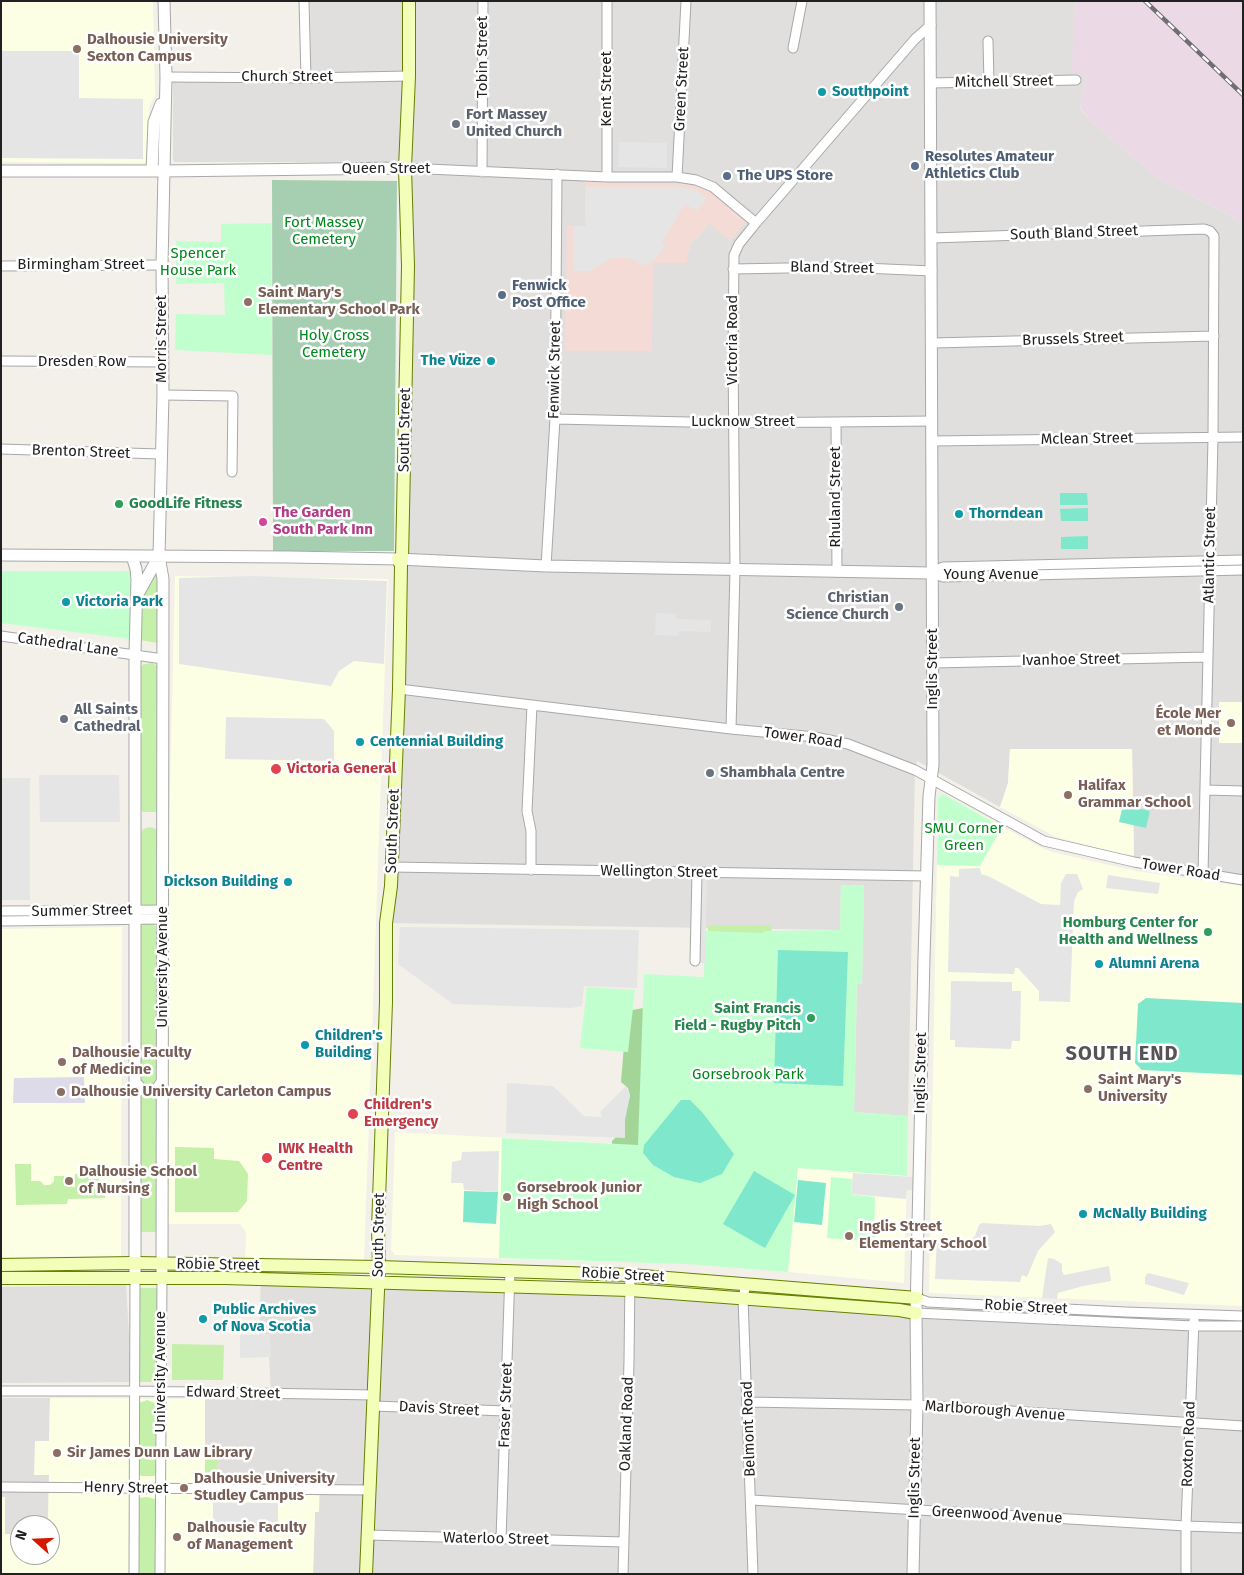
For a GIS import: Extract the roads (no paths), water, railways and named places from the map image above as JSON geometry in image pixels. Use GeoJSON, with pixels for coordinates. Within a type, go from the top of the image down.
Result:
{"type":"FeatureCollection","features":[{"type":"Feature","properties":{"kind":"main road","name":"South Street"},"geometry":{"type":"LineString","coordinates":[[366,1574],[379,1267],[378,1228],[386,1002],[386,923],[392,868],[399,689],[401,565],[398,559],[402,558],[408,266],[405,168],[409,76],[409,1]]}},
{"type":"Feature","properties":{"kind":"main road","name":"Robie Street"},"geometry":{"type":"LineString","coordinates":[[1,1264],[135,1263],[630,1274],[916,1298]]}},
{"type":"Feature","properties":{"kind":"main road","name":"Robie Street"},"geometry":{"type":"LineString","coordinates":[[1,1278],[162,1277],[630,1290],[899,1310],[916,1313]]}},
{"type":"Feature","properties":{"kind":"street","name":"Morris Street"},"geometry":{"type":"LineString","coordinates":[[159,556],[160,454],[163,395],[162,265],[157,171],[166,77],[164,1]]}},
{"type":"Feature","properties":{"kind":"street"},"geometry":{"type":"LineString","coordinates":[[304,1],[306,78]]}},
{"type":"Feature","properties":{"kind":"street","name":"Tobin Street"},"geometry":{"type":"LineString","coordinates":[[482,172],[483,1]]}},
{"type":"Feature","properties":{"kind":"street","name":"Kent Street"},"geometry":{"type":"LineString","coordinates":[[607,1],[607,177]]}},
{"type":"Feature","properties":{"kind":"street","name":"Green Street"},"geometry":{"type":"LineString","coordinates":[[677,177],[686,1]]}},
{"type":"Feature","properties":{"kind":"street"},"geometry":{"type":"LineString","coordinates":[[793,48],[802,1]]}},
{"type":"Feature","properties":{"kind":"street","name":"Inglis Street"},"geometry":{"type":"LineString","coordinates":[[913,1574],[917,1406],[916,1298],[926,876],[929,796],[933,765],[934,663],[931,573],[933,343],[930,1]]}},
{"type":"Feature","properties":{"kind":"street","name":"Victoria Road"},"geometry":{"type":"LineString","coordinates":[[732,729],[735,570],[733,269],[736,250],[756,223],[915,39],[931,25]]}},
{"type":"Feature","properties":{"kind":"street"},"geometry":{"type":"LineString","coordinates":[[988,41],[989,83]]}},
{"type":"Feature","properties":{"kind":"street","name":"Church Street"},"geometry":{"type":"LineString","coordinates":[[166,77],[306,78],[409,76]]}},
{"type":"Feature","properties":{"kind":"street","name":"Mitchell Street"},"geometry":{"type":"LineString","coordinates":[[931,83],[1076,80]]}},
{"type":"Feature","properties":{"kind":"street","name":"Queen Street"},"geometry":{"type":"LineString","coordinates":[[1,171],[405,168],[607,177],[677,177],[696,180],[713,187],[756,223]]}},
{"type":"Feature","properties":{"kind":"street","name":"Fenwick Street"},"geometry":{"type":"LineString","coordinates":[[546,566],[555,419],[557,174]]}},
{"type":"Feature","properties":{"kind":"street","name":"South Bland Street"},"geometry":{"type":"LineString","coordinates":[[932,238],[1204,229],[1210,231],[1214,236]]}},
{"type":"Feature","properties":{"kind":"street","name":"Atlantic Street"},"geometry":{"type":"LineString","coordinates":[[1203,874],[1213,438],[1214,236]]}},
{"type":"Feature","properties":{"kind":"street","name":"Birmingham Street"},"geometry":{"type":"LineString","coordinates":[[1,266],[162,265]]}},
{"type":"Feature","properties":{"kind":"street","name":"Bland Street"},"geometry":{"type":"LineString","coordinates":[[733,269],[841,267],[932,271]]}},
{"type":"Feature","properties":{"kind":"street","name":"Brussels Street"},"geometry":{"type":"LineString","coordinates":[[933,343],[1214,336]]}},
{"type":"Feature","properties":{"kind":"street","name":"Dresden Row"},"geometry":{"type":"LineString","coordinates":[[1,361],[162,362]]}},
{"type":"Feature","properties":{"kind":"street"},"geometry":{"type":"LineString","coordinates":[[163,395],[233,396],[232,472]]}},
{"type":"Feature","properties":{"kind":"street","name":"Lucknow Street"},"geometry":{"type":"LineString","coordinates":[[555,419],[733,423],[932,422]]}},
{"type":"Feature","properties":{"kind":"street","name":"Rhuland Street"},"geometry":{"type":"LineString","coordinates":[[836,422],[836,572]]}},
{"type":"Feature","properties":{"kind":"street","name":"Mclean Street"},"geometry":{"type":"LineString","coordinates":[[932,441],[1243,438]]}},
{"type":"Feature","properties":{"kind":"street","name":"Brenton Street"},"geometry":{"type":"LineString","coordinates":[[1,449],[160,454]]}},
{"type":"Feature","properties":{"kind":"street"},"geometry":{"type":"LineString","coordinates":[[1,555],[398,559],[546,566],[931,573]]}},
{"type":"Feature","properties":{"kind":"street","name":"University Avenue"},"geometry":{"type":"LineString","coordinates":[[132,556],[136,569],[137,596],[135,654],[134,1574]]}},
{"type":"Feature","properties":{"kind":"street","name":"University Avenue"},"geometry":{"type":"LineString","coordinates":[[137,596],[159,556]]}},
{"type":"Feature","properties":{"kind":"street","name":"University Avenue"},"geometry":{"type":"LineString","coordinates":[[159,556],[163,579],[160,1574]]}},
{"type":"Feature","properties":{"kind":"street","name":"Young Avenue"},"geometry":{"type":"LineString","coordinates":[[931,573],[943,567],[1243,560]]}},
{"type":"Feature","properties":{"kind":"street","name":"Young Avenue"},"geometry":{"type":"LineString","coordinates":[[931,573],[943,577],[1243,570]]}},
{"type":"Feature","properties":{"kind":"street","name":"Cathedral Lane"},"geometry":{"type":"LineString","coordinates":[[1,636],[163,659]]}},
{"type":"Feature","properties":{"kind":"street","name":"Ivanhoe Street"},"geometry":{"type":"LineString","coordinates":[[934,663],[1208,657]]}},
{"type":"Feature","properties":{"kind":"street","name":"Tower Road"},"geometry":{"type":"LineString","coordinates":[[399,689],[732,729],[815,737],[848,744],[915,770],[1044,842],[1134,862],[1243,880]]}},
{"type":"Feature","properties":{"kind":"street"},"geometry":{"type":"LineString","coordinates":[[531,870],[531,831],[527,811],[532,705]]}},
{"type":"Feature","properties":{"kind":"street"},"geometry":{"type":"LineString","coordinates":[[1205,790],[1243,791]]}},
{"type":"Feature","properties":{"kind":"street","name":"Wellington Street"},"geometry":{"type":"LineString","coordinates":[[392,868],[926,876]]}},
{"type":"Feature","properties":{"kind":"street"},"geometry":{"type":"LineString","coordinates":[[695,961],[697,873]]}},
{"type":"Feature","properties":{"kind":"street","name":"Summer Street"},"geometry":{"type":"LineString","coordinates":[[1,911],[135,915]]}},
{"type":"Feature","properties":{"kind":"street","name":"Summer Street"},"geometry":{"type":"LineString","coordinates":[[1,921],[163,914]]}},
{"type":"Feature","properties":{"kind":"street"},"geometry":{"type":"LineString","coordinates":[[135,1082],[140,1088],[149,1091],[157,1089],[162,1082]]}},
{"type":"Feature","properties":{"kind":"street","name":"Fraser Street"},"geometry":{"type":"LineString","coordinates":[[501,1539],[510,1271]]}},
{"type":"Feature","properties":{"kind":"street","name":"Oakland Road"},"geometry":{"type":"LineString","coordinates":[[623,1574],[630,1274]]}},
{"type":"Feature","properties":{"kind":"street","name":"Belmont Road"},"geometry":{"type":"LineString","coordinates":[[746,1284],[744,1298],[753,1574]]}},
{"type":"Feature","properties":{"kind":"street","name":"Robie Street"},"geometry":{"type":"LineString","coordinates":[[916,1298],[928,1302],[1243,1316]]}},
{"type":"Feature","properties":{"kind":"street","name":"Robie Street"},"geometry":{"type":"LineString","coordinates":[[916,1313],[1193,1326],[1243,1326]]}},
{"type":"Feature","properties":{"kind":"street","name":"Roxton Road"},"geometry":{"type":"LineString","coordinates":[[1186,1574],[1186,1526],[1193,1326],[1195,1315]]}},
{"type":"Feature","properties":{"kind":"street","name":"Edward Street"},"geometry":{"type":"LineString","coordinates":[[1,1391],[135,1391],[374,1400]]}},
{"type":"Feature","properties":{"kind":"street","name":"Davis Street"},"geometry":{"type":"LineString","coordinates":[[374,1400],[505,1412]]}},
{"type":"Feature","properties":{"kind":"street","name":"Marlborough Avenue"},"geometry":{"type":"LineString","coordinates":[[747,1402],[917,1406],[1243,1426]]}},
{"type":"Feature","properties":{"kind":"street","name":"Henry Street"},"geometry":{"type":"LineString","coordinates":[[1,1487],[370,1490]]}},
{"type":"Feature","properties":{"kind":"street","name":"Greenwood Avenue"},"geometry":{"type":"LineString","coordinates":[[752,1500],[1243,1528]]}},
{"type":"Feature","properties":{"kind":"street","name":"Waterloo Street"},"geometry":{"type":"LineString","coordinates":[[368,1535],[624,1542]]}},
{"type":"Feature","properties":{"kind":"railway"},"geometry":{"type":"LineString","coordinates":[[1145,1],[1243,95]]}},
{"type":"Feature","properties":{"kind":"place","name":"Dalhousie University Sexton Campus"},"geometry":{"type":"Point","coordinates":[77,49]}},
{"type":"Feature","properties":{"kind":"place","name":"Southpoint"},"geometry":{"type":"Point","coordinates":[822,92]}},
{"type":"Feature","properties":{"kind":"place","name":"Fort Massey United Church"},"geometry":{"type":"Point","coordinates":[456,124]}},
{"type":"Feature","properties":{"kind":"place","name":"Resolutes Amateur Athletics Club"},"geometry":{"type":"Point","coordinates":[915,166]}},
{"type":"Feature","properties":{"kind":"place","name":"The UPS Store"},"geometry":{"type":"Point","coordinates":[727,176]}},
{"type":"Feature","properties":{"kind":"place","name":"Fenwick Post Office"},"geometry":{"type":"Point","coordinates":[502,295]}},
{"type":"Feature","properties":{"kind":"place","name":"Saint Mary's Elementary School Park"},"geometry":{"type":"Point","coordinates":[248,302]}},
{"type":"Feature","properties":{"kind":"place","name":"The Vüze"},"geometry":{"type":"Point","coordinates":[491,361]}},
{"type":"Feature","properties":{"kind":"place","name":"GoodLife Fitness"},"geometry":{"type":"Point","coordinates":[119,504]}},
{"type":"Feature","properties":{"kind":"place","name":"Thorndean"},"geometry":{"type":"Point","coordinates":[959,514]}},
{"type":"Feature","properties":{"kind":"place","name":"The Garden South Park Inn"},"geometry":{"type":"Point","coordinates":[263,522]}},
{"type":"Feature","properties":{"kind":"place","name":"Victoria Park"},"geometry":{"type":"Point","coordinates":[66,602]}},
{"type":"Feature","properties":{"kind":"place","name":"Christian Science Church"},"geometry":{"type":"Point","coordinates":[899,607]}},
{"type":"Feature","properties":{"kind":"place","name":"All Saints Cathedral"},"geometry":{"type":"Point","coordinates":[64,719]}},
{"type":"Feature","properties":{"kind":"place","name":"École Mer et Monde"},"geometry":{"type":"Point","coordinates":[1231,723]}},
{"type":"Feature","properties":{"kind":"place","name":"Centennial Building"},"geometry":{"type":"Point","coordinates":[360,742]}},
{"type":"Feature","properties":{"kind":"place","name":"Victoria General"},"geometry":{"type":"Point","coordinates":[276,769]}},
{"type":"Feature","properties":{"kind":"place","name":"Shambhala Centre"},"geometry":{"type":"Point","coordinates":[710,773]}},
{"type":"Feature","properties":{"kind":"place","name":"Halifax Grammar School"},"geometry":{"type":"Point","coordinates":[1068,795]}},
{"type":"Feature","properties":{"kind":"place","name":"Dickson Building"},"geometry":{"type":"Point","coordinates":[288,882]}},
{"type":"Feature","properties":{"kind":"place","name":"Homburg Center for Health and Wellness"},"geometry":{"type":"Point","coordinates":[1208,932]}},
{"type":"Feature","properties":{"kind":"place","name":"Alumni Arena"},"geometry":{"type":"Point","coordinates":[1099,964]}},
{"type":"Feature","properties":{"kind":"place","name":"Saint Francis Field - Rugby Pitch"},"geometry":{"type":"Point","coordinates":[811,1018]}},
{"type":"Feature","properties":{"kind":"place","name":"Children's Building"},"geometry":{"type":"Point","coordinates":[305,1045]}},
{"type":"Feature","properties":{"kind":"place","name":"Dalhousie Faculty of Medicine"},"geometry":{"type":"Point","coordinates":[62,1062]}},
{"type":"Feature","properties":{"kind":"place","name":"Saint Mary's University"},"geometry":{"type":"Point","coordinates":[1088,1089]}},
{"type":"Feature","properties":{"kind":"place","name":"Dalhousie University Carleton Campus"},"geometry":{"type":"Point","coordinates":[61,1092]}},
{"type":"Feature","properties":{"kind":"place","name":"Children's Emergency"},"geometry":{"type":"Point","coordinates":[353,1114]}},
{"type":"Feature","properties":{"kind":"place","name":"IWK Health Centre"},"geometry":{"type":"Point","coordinates":[267,1158]}},
{"type":"Feature","properties":{"kind":"place","name":"Dalhousie School of Nursing"},"geometry":{"type":"Point","coordinates":[69,1181]}},
{"type":"Feature","properties":{"kind":"place","name":"Gorsebrook Junior High School"},"geometry":{"type":"Point","coordinates":[507,1197]}},
{"type":"Feature","properties":{"kind":"place","name":"McNally Building"},"geometry":{"type":"Point","coordinates":[1083,1214]}},
{"type":"Feature","properties":{"kind":"place","name":"Inglis Street Elementary School"},"geometry":{"type":"Point","coordinates":[849,1236]}},
{"type":"Feature","properties":{"kind":"place","name":"Public Archives of Nova Scotia"},"geometry":{"type":"Point","coordinates":[203,1319]}},
{"type":"Feature","properties":{"kind":"place","name":"Sir James Dunn Law Library"},"geometry":{"type":"Point","coordinates":[57,1453]}},
{"type":"Feature","properties":{"kind":"place","name":"Dalhousie University Studley Campus"},"geometry":{"type":"Point","coordinates":[184,1488]}},
{"type":"Feature","properties":{"kind":"place","name":"Dalhousie Faculty of Management"},"geometry":{"type":"Point","coordinates":[177,1537]}},
{"type":"Feature","properties":{"kind":"district","name":"SOUTH END"},"geometry":{"type":"Point","coordinates":[1122,1054]}},
{"type":"Feature","properties":{"kind":"park label","name":"Fort Massey Cemetery"},"geometry":{"type":"Point","coordinates":[324,232]}},
{"type":"Feature","properties":{"kind":"park label","name":"Spencer House Park"},"geometry":{"type":"Point","coordinates":[198,262]}},
{"type":"Feature","properties":{"kind":"park label","name":"Holy Cross Cemetery"},"geometry":{"type":"Point","coordinates":[334,344]}},
{"type":"Feature","properties":{"kind":"park label","name":"SMU Corner Green"},"geometry":{"type":"Point","coordinates":[964,838]}},
{"type":"Feature","properties":{"kind":"park label","name":"Gorsebrook Park"},"geometry":{"type":"Point","coordinates":[748,1075]}}]}
